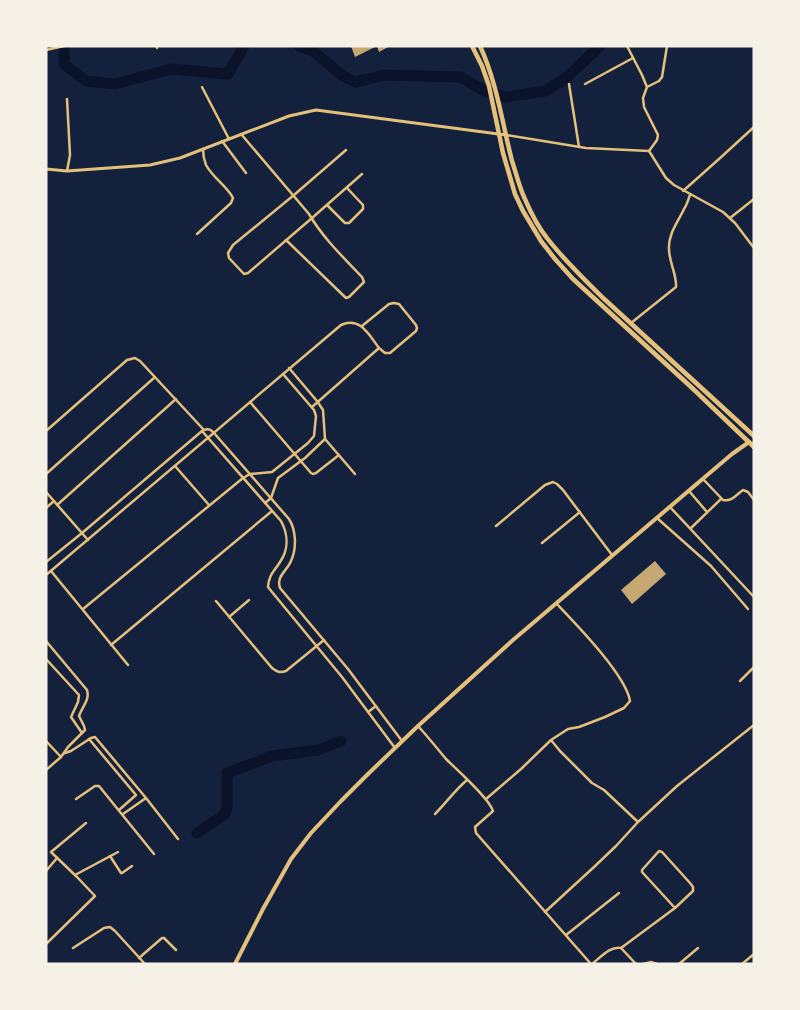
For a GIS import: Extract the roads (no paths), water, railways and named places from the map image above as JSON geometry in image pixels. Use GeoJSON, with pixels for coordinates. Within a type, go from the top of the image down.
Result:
{"type":"FeatureCollection","features":[{"type":"Feature","properties":{"kind":"highway"},"geometry":{"type":"LineString","coordinates":[[472,46],[499,104],[523,196],[546,238],[631,323],[754,436]]}},
{"type":"Feature","properties":{"kind":"highway"},"geometry":{"type":"LineString","coordinates":[[480,46],[488,64],[494,108],[508,172],[523,211],[541,241],[573,279],[754,447]]}},
{"type":"Feature","properties":{"kind":"highway"},"geometry":{"type":"LineString","coordinates":[[662,360],[667,355]]}},
{"type":"Feature","properties":{"kind":"main road"},"geometry":{"type":"LineString","coordinates":[[235,964],[263,908],[291,859],[311,833],[341,801],[418,726],[556,603],[732,454],[749,442]]}},
{"type":"Feature","properties":{"kind":"street"},"geometry":{"type":"LineString","coordinates":[[46,50],[64,46]]}},
{"type":"Feature","properties":{"kind":"street"},"geometry":{"type":"LineString","coordinates":[[627,46],[647,87],[643,98],[644,107],[655,127],[658,137],[649,151]]}},
{"type":"Feature","properties":{"kind":"street"},"geometry":{"type":"LineString","coordinates":[[647,87],[659,81],[662,77],[667,46]]}},
{"type":"Feature","properties":{"kind":"street"},"geometry":{"type":"LineString","coordinates":[[585,84],[633,58]]}},
{"type":"Feature","properties":{"kind":"street"},"geometry":{"type":"LineString","coordinates":[[569,84],[579,147]]}},
{"type":"Feature","properties":{"kind":"street"},"geometry":{"type":"LineString","coordinates":[[202,87],[229,139]]}},
{"type":"Feature","properties":{"kind":"street"},"geometry":{"type":"LineString","coordinates":[[67,171],[70,154],[68,99]]}},
{"type":"Feature","properties":{"kind":"street"},"geometry":{"type":"LineString","coordinates":[[46,169],[67,171],[150,165],[180,158],[289,116],[316,110],[499,133],[579,147],[649,151]]}},
{"type":"Feature","properties":{"kind":"street"},"geometry":{"type":"LineString","coordinates":[[683,191],[754,127]]}},
{"type":"Feature","properties":{"kind":"street"},"geometry":{"type":"LineString","coordinates":[[241,134],[312,218],[328,242],[364,279],[364,282],[346,298],[286,240]]}},
{"type":"Feature","properties":{"kind":"street"},"geometry":{"type":"LineString","coordinates":[[222,142],[246,173]]}},
{"type":"Feature","properties":{"kind":"street"},"geometry":{"type":"LineString","coordinates":[[198,234],[231,203],[233,198],[207,168],[203,149]]}},
{"type":"Feature","properties":{"kind":"street"},"geometry":{"type":"LineString","coordinates":[[346,150],[294,196],[233,245],[228,250],[228,255],[245,274],[362,174]]}},
{"type":"Feature","properties":{"kind":"street"},"geometry":{"type":"LineString","coordinates":[[649,151],[666,178],[683,191],[730,218],[752,243],[754,248]]}},
{"type":"Feature","properties":{"kind":"street"},"geometry":{"type":"LineString","coordinates":[[327,205],[345,223],[348,224],[354,220],[363,207],[347,187]]}},
{"type":"Feature","properties":{"kind":"street"},"geometry":{"type":"LineString","coordinates":[[631,323],[676,287],[669,244],[690,194]]}},
{"type":"Feature","properties":{"kind":"street"},"geometry":{"type":"LineString","coordinates":[[730,218],[754,199]]}},
{"type":"Feature","properties":{"kind":"street"},"geometry":{"type":"LineString","coordinates":[[46,575],[341,325],[350,323],[362,326],[385,353],[390,353],[416,331],[417,328],[399,304],[394,302],[362,326]]}},
{"type":"Feature","properties":{"kind":"street"},"geometry":{"type":"LineString","coordinates":[[312,407],[379,348]]}},
{"type":"Feature","properties":{"kind":"street"},"geometry":{"type":"LineString","coordinates":[[46,431],[126,360],[135,358],[140,361],[176,399],[281,521],[284,528],[286,548],[281,562],[270,577],[268,587],[317,646],[396,748]]}},
{"type":"Feature","properties":{"kind":"street"},"geometry":{"type":"LineString","coordinates":[[290,368],[323,410],[325,439],[355,474]]}},
{"type":"Feature","properties":{"kind":"street"},"geometry":{"type":"LineString","coordinates":[[83,610],[243,478],[250,474],[272,472],[314,436],[316,416],[312,407],[283,374]]}},
{"type":"Feature","properties":{"kind":"street"},"geometry":{"type":"LineString","coordinates":[[46,474],[155,377]]}},
{"type":"Feature","properties":{"kind":"street"},"geometry":{"type":"LineString","coordinates":[[58,505],[176,399]]}},
{"type":"Feature","properties":{"kind":"street"},"geometry":{"type":"LineString","coordinates":[[250,402],[300,462],[313,474],[339,455]]}},
{"type":"Feature","properties":{"kind":"street"},"geometry":{"type":"LineString","coordinates":[[46,562],[203,430],[210,430],[290,518],[293,524],[295,544],[293,554],[291,562],[279,580],[280,588],[348,669],[403,741]]}},
{"type":"Feature","properties":{"kind":"street"},"geometry":{"type":"LineString","coordinates":[[265,503],[271,498],[278,478],[300,462],[325,439]]}},
{"type":"Feature","properties":{"kind":"street"},"geometry":{"type":"LineString","coordinates":[[175,466],[209,505]]}},
{"type":"Feature","properties":{"kind":"street"},"geometry":{"type":"LineString","coordinates":[[272,472],[278,478]]}},
{"type":"Feature","properties":{"kind":"street"},"geometry":{"type":"LineString","coordinates":[[703,479],[721,499],[731,500],[744,490],[754,500]]}},
{"type":"Feature","properties":{"kind":"street"},"geometry":{"type":"LineString","coordinates":[[496,526],[545,485],[553,482],[564,490],[612,555]]}},
{"type":"Feature","properties":{"kind":"street"},"geometry":{"type":"LineString","coordinates":[[689,491],[707,512]]}},
{"type":"Feature","properties":{"kind":"street"},"geometry":{"type":"LineString","coordinates":[[47,495],[88,540]]}},
{"type":"Feature","properties":{"kind":"street"},"geometry":{"type":"LineString","coordinates":[[691,528],[721,499]]}},
{"type":"Feature","properties":{"kind":"street"},"geometry":{"type":"LineString","coordinates":[[46,508],[54,501]]}},
{"type":"Feature","properties":{"kind":"street"},"geometry":{"type":"LineString","coordinates":[[670,507],[754,596]]}},
{"type":"Feature","properties":{"kind":"street"},"geometry":{"type":"LineString","coordinates":[[111,645],[272,512]]}},
{"type":"Feature","properties":{"kind":"street"},"geometry":{"type":"LineString","coordinates":[[542,543],[580,512]]}},
{"type":"Feature","properties":{"kind":"street"},"geometry":{"type":"LineString","coordinates":[[657,518],[711,566],[748,608]]}},
{"type":"Feature","properties":{"kind":"street"},"geometry":{"type":"LineString","coordinates":[[52,571],[128,665]]}},
{"type":"Feature","properties":{"kind":"street"},"geometry":{"type":"LineString","coordinates":[[230,617],[249,600]]}},
{"type":"Feature","properties":{"kind":"street"},"geometry":{"type":"LineString","coordinates":[[216,601],[272,668],[281,673],[324,640]]}},
{"type":"Feature","properties":{"kind":"street"},"geometry":{"type":"LineString","coordinates":[[486,799],[551,740],[568,729],[579,727],[624,708],[630,701],[621,681],[608,662],[586,634],[556,603]]}},
{"type":"Feature","properties":{"kind":"street"},"geometry":{"type":"LineString","coordinates":[[46,641],[87,690],[88,694],[79,716],[85,728],[68,747],[62,757],[46,770]]}},
{"type":"Feature","properties":{"kind":"street"},"geometry":{"type":"LineString","coordinates":[[46,659],[79,695],[71,717],[82,733]]}},
{"type":"Feature","properties":{"kind":"street"},"geometry":{"type":"LineString","coordinates":[[740,681],[754,667]]}},
{"type":"Feature","properties":{"kind":"street"},"geometry":{"type":"LineString","coordinates":[[368,712],[376,706]]}},
{"type":"Feature","properties":{"kind":"street"},"geometry":{"type":"LineString","coordinates":[[545,912],[677,786],[754,725]]}},
{"type":"Feature","properties":{"kind":"street"},"geometry":{"type":"LineString","coordinates":[[418,726],[446,759],[486,799],[492,808],[491,812],[475,827],[476,832],[592,964],[608,951],[621,948],[674,908],[694,889],[659,850],[642,872],[674,908]]}},
{"type":"Feature","properties":{"kind":"street"},"geometry":{"type":"LineString","coordinates":[[65,753],[94,737],[178,838]]}},
{"type":"Feature","properties":{"kind":"street"},"geometry":{"type":"LineString","coordinates":[[89,739],[141,801]]}},
{"type":"Feature","properties":{"kind":"street"},"geometry":{"type":"LineString","coordinates":[[551,740],[592,783],[604,790],[638,822]]}},
{"type":"Feature","properties":{"kind":"street"},"geometry":{"type":"LineString","coordinates":[[46,741],[62,757]]}},
{"type":"Feature","properties":{"kind":"street"},"geometry":{"type":"LineString","coordinates":[[435,814],[467,780]]}},
{"type":"Feature","properties":{"kind":"street"},"geometry":{"type":"LineString","coordinates":[[76,799],[95,786],[99,786],[154,854]]}},
{"type":"Feature","properties":{"kind":"street"},"geometry":{"type":"LineString","coordinates":[[119,810],[136,795]]}},
{"type":"Feature","properties":{"kind":"street"},"geometry":{"type":"LineString","coordinates":[[122,814],[146,798]]}},
{"type":"Feature","properties":{"kind":"street"},"geometry":{"type":"LineString","coordinates":[[46,944],[95,896],[51,851],[86,823]]}},
{"type":"Feature","properties":{"kind":"street"},"geometry":{"type":"LineString","coordinates":[[75,875],[118,852]]}},
{"type":"Feature","properties":{"kind":"street"},"geometry":{"type":"LineString","coordinates":[[110,856],[121,873],[132,866]]}},
{"type":"Feature","properties":{"kind":"street"},"geometry":{"type":"LineString","coordinates":[[46,871],[58,858]]}},
{"type":"Feature","properties":{"kind":"street"},"geometry":{"type":"LineString","coordinates":[[566,935],[619,893]]}},
{"type":"Feature","properties":{"kind":"street"},"geometry":{"type":"LineString","coordinates":[[73,948],[104,928],[110,927],[144,964]]}},
{"type":"Feature","properties":{"kind":"street"},"geometry":{"type":"LineString","coordinates":[[139,958],[162,938],[176,950]]}},
{"type":"Feature","properties":{"kind":"street"},"geometry":{"type":"LineString","coordinates":[[621,948],[636,964]]}},
{"type":"Feature","properties":{"kind":"street"},"geometry":{"type":"LineString","coordinates":[[679,964],[698,948]]}},
{"type":"Feature","properties":{"kind":"street"},"geometry":{"type":"LineString","coordinates":[[742,964],[754,954]]}},
{"type":"Feature","properties":{"kind":"street"},"geometry":{"type":"LineString","coordinates":[[643,964],[651,962],[656,964]]}},
{"type":"Feature","properties":{"kind":"waterway"},"geometry":{"type":"LineString","coordinates":[[64,46],[64,64],[86,81],[115,84],[171,69],[228,74],[244,46]]}},
{"type":"Feature","properties":{"kind":"waterway"},"geometry":{"type":"LineString","coordinates":[[299,46],[313,51],[343,76],[356,82],[384,75],[460,77],[483,90],[506,97],[545,91],[566,78],[600,46]]}},
{"type":"Feature","properties":{"kind":"waterway"},"geometry":{"type":"LineString","coordinates":[[197,833],[224,815],[227,808],[227,773],[272,756],[318,750],[341,741]]}}]}
